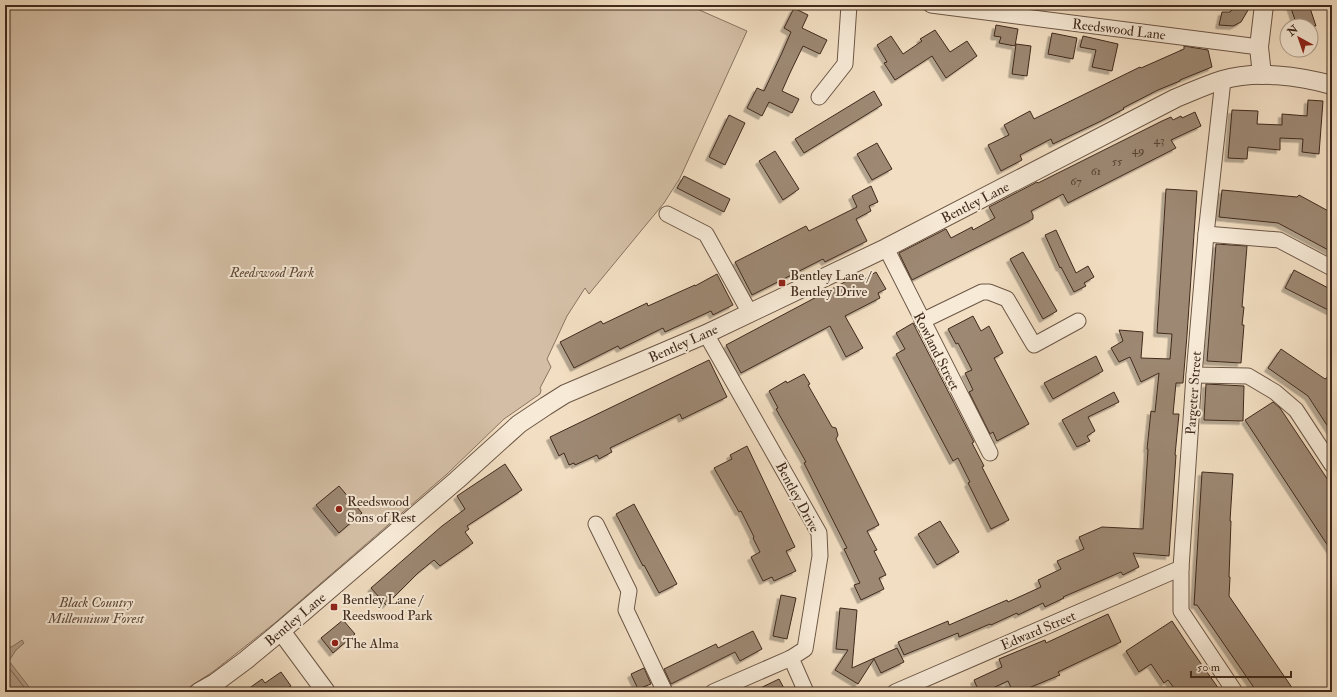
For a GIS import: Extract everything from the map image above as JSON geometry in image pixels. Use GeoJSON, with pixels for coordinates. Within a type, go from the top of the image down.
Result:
{"type":"FeatureCollection","features":[{"type":"Feature","properties":{"kind":"street"},"geometry":{"type":"LineString","coordinates":[[819,97],[845,64],[849,5]]}},
{"type":"Feature","properties":{"kind":"street","name":"Reedswood Lane"},"geometry":{"type":"LineString","coordinates":[[931,5],[1259,47]]}},
{"type":"Feature","properties":{"kind":"street"},"geometry":{"type":"LineString","coordinates":[[1262,75],[1259,47],[1264,5]]}},
{"type":"Feature","properties":{"kind":"street","name":"Bentley Lane"},"geometry":{"type":"LineString","coordinates":[[199,692],[215,683],[246,660],[281,631],[457,480],[519,424],[565,394],[706,334],[886,248],[1176,98],[1223,80],[1262,75],[1310,80],[1332,85]]}},
{"type":"Feature","properties":{"kind":"street","name":"Pargeter Street"},"geometry":{"type":"LineString","coordinates":[[1223,80],[1206,234],[1194,375],[1181,568],[1181,610],[1235,692]]}},
{"type":"Feature","properties":{"kind":"street"},"geometry":{"type":"LineString","coordinates":[[667,214],[706,234],[750,313]]}},
{"type":"Feature","properties":{"kind":"street"},"geometry":{"type":"LineString","coordinates":[[1206,234],[1279,240],[1332,268]]}},
{"type":"Feature","properties":{"kind":"street","name":"Rowland Street"},"geometry":{"type":"LineString","coordinates":[[886,248],[922,322],[990,453]]}},
{"type":"Feature","properties":{"kind":"street"},"geometry":{"type":"LineString","coordinates":[[922,322],[982,292],[990,292],[1007,299],[1034,346],[1078,321]]}},
{"type":"Feature","properties":{"kind":"street","name":"Bentley Drive"},"geometry":{"type":"LineString","coordinates":[[706,334],[819,533],[820,556],[805,649],[791,658],[716,691]]}},
{"type":"Feature","properties":{"kind":"street"},"geometry":{"type":"LineString","coordinates":[[1194,375],[1248,376],[1275,392],[1296,410],[1332,465]]}},
{"type":"Feature","properties":{"kind":"street"},"geometry":{"type":"LineString","coordinates":[[596,524],[629,591],[626,610],[665,692]]}},
{"type":"Feature","properties":{"kind":"street","name":"Edward Street"},"geometry":{"type":"LineString","coordinates":[[895,692],[1181,568]]}},
{"type":"Feature","properties":{"kind":"street"},"geometry":{"type":"LineString","coordinates":[[281,631],[326,692]]}},
{"type":"Feature","properties":{"kind":"street"},"geometry":{"type":"LineString","coordinates":[[791,658],[806,692]]}},
{"type":"Feature","properties":{"kind":"green space","name":"Reedswood Park"},"geometry":{"type":"Polygon","coordinates":[[[5,5],[688,5],[747,31],[680,178],[664,203],[589,294],[585,288],[567,316],[547,359],[551,367],[540,388],[540,394],[504,419],[447,474],[276,622],[214,671],[182,692],[5,692],[5,5]]]}},
{"type":"Feature","properties":{"kind":"water"},"geometry":{"type":"Polygon","coordinates":[[[22,640],[24,643],[16,650],[9,661],[33,692],[5,692],[5,650],[22,640]]]}},
{"type":"Feature","properties":{"kind":"building"},"geometry":{"type":"Polygon","coordinates":[[[1236,5],[1251,5],[1241,22],[1233,26],[1219,25],[1222,12],[1230,12],[1236,5]]]}},
{"type":"Feature","properties":{"kind":"building"},"geometry":{"type":"Polygon","coordinates":[[[1290,5],[1309,5],[1313,18],[1294,18],[1290,5]]]}},
{"type":"Feature","properties":{"kind":"building"},"geometry":{"type":"Polygon","coordinates":[[[794,8],[808,15],[802,28],[827,40],[820,54],[803,46],[790,73],[782,91],[799,99],[792,113],[769,102],[762,116],[747,108],[757,88],[764,91],[781,55],[791,32],[784,28],[794,8]]]}},
{"type":"Feature","properties":{"kind":"building"},"geometry":{"type":"Polygon","coordinates":[[[996,25],[1018,29],[1015,46],[999,43],[1001,37],[994,36],[996,25]]]}},
{"type":"Feature","properties":{"kind":"building"},"geometry":{"type":"Polygon","coordinates":[[[935,30],[950,52],[967,41],[977,56],[946,78],[932,56],[895,80],[884,63],[887,62],[877,45],[891,36],[903,54],[922,41],[920,39],[935,30]]]}},
{"type":"Feature","properties":{"kind":"building"},"geometry":{"type":"Polygon","coordinates":[[[1052,33],[1077,38],[1073,59],[1048,54],[1052,33]]]}},
{"type":"Feature","properties":{"kind":"building"},"geometry":{"type":"Polygon","coordinates":[[[1083,36],[1118,44],[1112,71],[1092,67],[1096,50],[1080,47],[1083,36]]]}},
{"type":"Feature","properties":{"kind":"building"},"geometry":{"type":"Polygon","coordinates":[[[1016,44],[1031,46],[1027,76],[1012,74],[1016,44]]]}},
{"type":"Feature","properties":{"kind":"building"},"geometry":{"type":"Polygon","coordinates":[[[1184,46],[1208,50],[1212,67],[1158,90],[1101,121],[1053,144],[1051,139],[1020,155],[1022,160],[1001,171],[988,145],[1009,135],[1004,125],[1030,111],[1034,119],[1140,67],[1141,68],[1184,49],[1184,46]]]}},
{"type":"Feature","properties":{"kind":"building"},"geometry":{"type":"Polygon","coordinates":[[[874,91],[882,105],[804,153],[795,139],[874,91]]]}},
{"type":"Feature","properties":{"kind":"building"},"geometry":{"type":"Polygon","coordinates":[[[1308,100],[1323,101],[1319,154],[1302,152],[1303,139],[1280,138],[1280,150],[1248,147],[1247,159],[1228,158],[1232,110],[1258,111],[1257,124],[1282,125],[1282,114],[1307,116],[1308,100]]]}},
{"type":"Feature","properties":{"kind":"building"},"geometry":{"type":"Polygon","coordinates":[[[1195,112],[1201,126],[1171,140],[1176,148],[1068,203],[1063,194],[1031,211],[1033,219],[912,280],[899,253],[946,229],[951,238],[972,227],[973,230],[995,218],[989,207],[1162,121],[1171,117],[1173,120],[1181,116],[1182,118],[1195,112]]]}},
{"type":"Feature","properties":{"kind":"building"},"geometry":{"type":"Polygon","coordinates":[[[729,115],[745,123],[725,165],[709,157],[729,115]]]}},
{"type":"Feature","properties":{"kind":"building"},"geometry":{"type":"Polygon","coordinates":[[[877,143],[892,169],[872,180],[857,154],[877,143]]]}},
{"type":"Feature","properties":{"kind":"building"},"geometry":{"type":"Polygon","coordinates":[[[775,151],[799,189],[783,200],[759,161],[775,151]]]}},
{"type":"Feature","properties":{"kind":"building"},"geometry":{"type":"Polygon","coordinates":[[[684,176],[730,199],[724,212],[677,188],[684,176]]]}},
{"type":"Feature","properties":{"kind":"building"},"geometry":{"type":"Polygon","coordinates":[[[871,186],[878,202],[869,206],[871,211],[856,219],[867,241],[825,262],[823,259],[752,295],[735,262],[806,226],[809,231],[857,207],[852,196],[871,186]]]}},
{"type":"Feature","properties":{"kind":"building"},"geometry":{"type":"Polygon","coordinates":[[[1166,189],[1197,191],[1183,383],[1176,383],[1173,414],[1179,414],[1169,556],[1133,553],[1139,567],[1123,575],[1121,572],[1063,597],[1064,598],[1045,607],[1043,603],[1018,615],[1017,613],[959,637],[958,633],[904,655],[898,642],[948,621],[949,625],[1007,600],[1008,602],[1041,587],[1038,580],[1061,569],[1057,561],[1084,549],[1079,537],[1102,527],[1143,529],[1147,449],[1151,411],[1155,412],[1159,373],[1141,382],[1130,357],[1119,362],[1111,348],[1123,341],[1119,330],[1143,332],[1141,358],[1170,359],[1172,334],[1157,333],[1166,189]]]}},
{"type":"Feature","properties":{"kind":"building"},"geometry":{"type":"Polygon","coordinates":[[[1222,190],[1297,197],[1299,195],[1332,213],[1332,252],[1278,223],[1219,217],[1222,190]]]}},
{"type":"Feature","properties":{"kind":"building"},"geometry":{"type":"Polygon","coordinates":[[[1056,230],[1076,273],[1088,266],[1094,277],[1084,283],[1086,286],[1074,292],[1061,267],[1060,268],[1045,235],[1056,230]]]}},
{"type":"Feature","properties":{"kind":"building"},"geometry":{"type":"Polygon","coordinates":[[[1216,244],[1247,246],[1242,307],[1244,307],[1242,325],[1244,325],[1241,363],[1207,361],[1216,244]]]}},
{"type":"Feature","properties":{"kind":"building"},"geometry":{"type":"Polygon","coordinates":[[[1023,252],[1057,311],[1043,319],[1010,259],[1023,252]]]}},
{"type":"Feature","properties":{"kind":"building"},"geometry":{"type":"Polygon","coordinates":[[[1294,270],[1332,290],[1332,312],[1285,288],[1294,270]]]}},
{"type":"Feature","properties":{"kind":"building"},"geometry":{"type":"Polygon","coordinates":[[[876,272],[886,289],[878,293],[880,298],[845,316],[863,348],[846,357],[830,326],[741,373],[726,345],[858,275],[861,281],[876,272]]]}},
{"type":"Feature","properties":{"kind":"building"},"geometry":{"type":"Polygon","coordinates":[[[717,274],[733,305],[713,315],[711,311],[665,332],[663,328],[620,349],[618,346],[574,368],[560,342],[601,321],[603,324],[647,303],[648,306],[695,286],[717,274]]]}},
{"type":"Feature","properties":{"kind":"building"},"geometry":{"type":"Polygon","coordinates":[[[973,316],[981,331],[989,326],[1003,353],[994,358],[1029,424],[997,441],[993,432],[990,434],[969,392],[973,390],[965,373],[972,370],[958,343],[956,344],[948,329],[973,316]]]}},
{"type":"Feature","properties":{"kind":"building"},"geometry":{"type":"Polygon","coordinates":[[[913,323],[974,442],[972,443],[984,466],[982,467],[1009,520],[991,529],[968,483],[970,482],[958,458],[953,461],[896,354],[905,349],[896,333],[913,323]]]}},
{"type":"Feature","properties":{"kind":"building"},"geometry":{"type":"Polygon","coordinates":[[[1281,349],[1325,379],[1332,374],[1332,433],[1308,396],[1268,368],[1281,349]]]}},
{"type":"Feature","properties":{"kind":"building"},"geometry":{"type":"Polygon","coordinates":[[[1096,356],[1103,371],[1053,399],[1044,383],[1096,356]]]}},
{"type":"Feature","properties":{"kind":"building"},"geometry":{"type":"Polygon","coordinates":[[[709,360],[727,397],[682,419],[680,414],[610,448],[612,452],[599,459],[597,455],[575,465],[574,463],[569,465],[564,453],[559,456],[550,437],[709,360]]]}},
{"type":"Feature","properties":{"kind":"building"},"geometry":{"type":"Polygon","coordinates":[[[804,374],[810,384],[808,385],[832,427],[836,428],[838,435],[836,439],[879,525],[867,531],[877,550],[874,551],[886,575],[879,578],[884,589],[861,600],[854,585],[860,583],[844,549],[847,548],[804,463],[806,462],[776,409],[778,408],[769,391],[786,381],[787,383],[804,374]]]}},
{"type":"Feature","properties":{"kind":"building"},"geometry":{"type":"Polygon","coordinates":[[[1206,384],[1244,386],[1243,421],[1204,420],[1206,384]]]}},
{"type":"Feature","properties":{"kind":"building"},"geometry":{"type":"Polygon","coordinates":[[[1114,392],[1119,402],[1088,417],[1095,431],[1087,436],[1090,441],[1077,447],[1062,420],[1114,392]]]}},
{"type":"Feature","properties":{"kind":"building"},"geometry":{"type":"Polygon","coordinates":[[[1273,402],[1280,408],[1332,486],[1332,552],[1245,420],[1273,402]]]}},
{"type":"Feature","properties":{"kind":"building"},"geometry":{"type":"Polygon","coordinates":[[[747,446],[795,547],[786,551],[796,571],[774,581],[772,577],[763,581],[751,557],[760,552],[753,538],[754,537],[741,511],[739,512],[714,468],[732,459],[730,455],[747,446]]]}},
{"type":"Feature","properties":{"kind":"building"},"geometry":{"type":"Polygon","coordinates":[[[505,464],[522,490],[467,526],[469,529],[465,532],[473,543],[440,566],[434,560],[418,573],[386,605],[371,588],[442,526],[465,509],[457,496],[505,464]]]}},
{"type":"Feature","properties":{"kind":"building"},"geometry":{"type":"Polygon","coordinates":[[[1202,472],[1233,474],[1230,521],[1229,596],[1295,692],[1257,692],[1197,605],[1194,605],[1202,472]]]}},
{"type":"Feature","properties":{"kind":"building","name":"Reedswood Sons of Rest"},"geometry":{"type":"Polygon","coordinates":[[[339,486],[362,513],[339,533],[316,505],[339,486]]]}},
{"type":"Feature","properties":{"kind":"building"},"geometry":{"type":"Polygon","coordinates":[[[634,504],[677,584],[659,593],[616,514],[634,504]]]}},
{"type":"Feature","properties":{"kind":"building"},"geometry":{"type":"Polygon","coordinates":[[[940,521],[959,552],[937,565],[918,534],[940,521]]]}},
{"type":"Feature","properties":{"kind":"building"},"geometry":{"type":"Polygon","coordinates":[[[781,595],[796,598],[787,639],[773,636],[781,595]]]}},
{"type":"Feature","properties":{"kind":"building"},"geometry":{"type":"Polygon","coordinates":[[[840,608],[857,610],[852,668],[897,648],[904,662],[881,673],[874,659],[858,684],[835,670],[848,650],[836,649],[840,608]]]}},
{"type":"Feature","properties":{"kind":"building"},"geometry":{"type":"Polygon","coordinates":[[[1108,614],[1121,642],[1058,672],[1060,675],[1019,692],[1013,692],[1008,681],[984,692],[979,692],[974,680],[1002,667],[999,659],[1045,640],[1046,643],[1108,614]]]}},
{"type":"Feature","properties":{"kind":"building","name":"The Alma"},"geometry":{"type":"Polygon","coordinates":[[[343,620],[355,634],[333,653],[321,638],[343,620]]]}},
{"type":"Feature","properties":{"kind":"building"},"geometry":{"type":"Polygon","coordinates":[[[1172,621],[1221,692],[1177,692],[1168,680],[1164,683],[1151,664],[1139,672],[1126,651],[1172,621]]]}},
{"type":"Feature","properties":{"kind":"building"},"geometry":{"type":"Polygon","coordinates":[[[753,631],[762,649],[740,661],[735,652],[671,684],[664,669],[716,644],[718,648],[753,631]]]}},
{"type":"Feature","properties":{"kind":"building"},"geometry":{"type":"Polygon","coordinates":[[[644,668],[651,684],[638,689],[631,674],[644,668]]]}},
{"type":"Feature","properties":{"kind":"building"},"geometry":{"type":"Polygon","coordinates":[[[281,672],[291,686],[282,692],[244,692],[262,679],[265,683],[281,672]]]}},
{"type":"Feature","properties":{"kind":"building"},"geometry":{"type":"Polygon","coordinates":[[[779,679],[786,692],[752,692],[779,679]]]}},
{"type":"Feature","properties":{"kind":"place","name":"Bentley Lane / Bentley Drive"},"geometry":{"type":"Point","coordinates":[782,283]}},
{"type":"Feature","properties":{"kind":"place","name":"Reedswood Sons of Rest"},"geometry":{"type":"Point","coordinates":[339,509]}},
{"type":"Feature","properties":{"kind":"place","name":"Bentley Lane / Reedswood Park"},"geometry":{"type":"Point","coordinates":[334,607]}},
{"type":"Feature","properties":{"kind":"place","name":"The Alma"},"geometry":{"type":"Point","coordinates":[335,643]}},
{"type":"Feature","properties":{"kind":"park label","name":"Black Country Millennium Forest"},"geometry":{"type":"Point","coordinates":[96,610]}}]}
